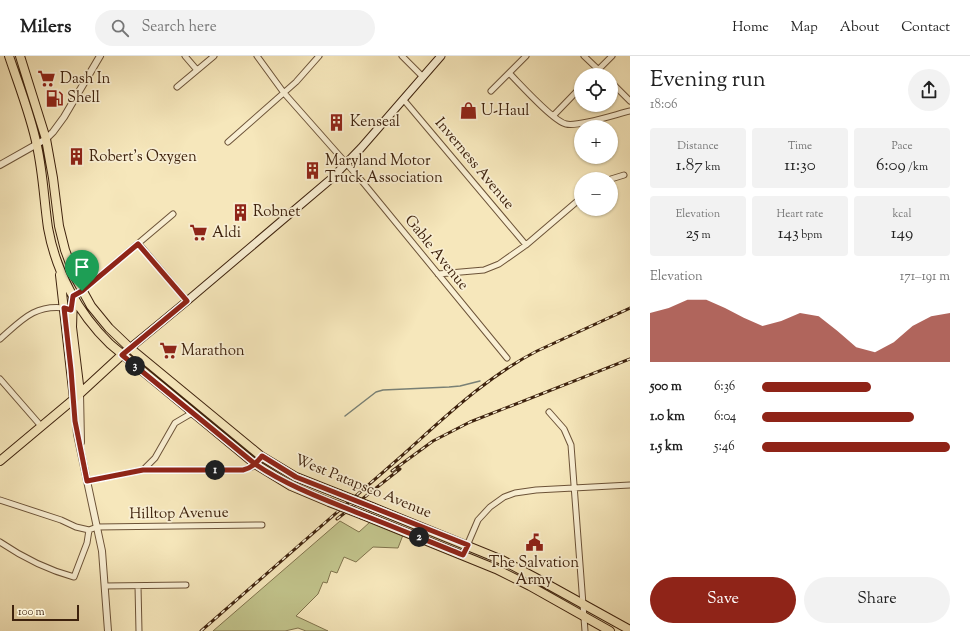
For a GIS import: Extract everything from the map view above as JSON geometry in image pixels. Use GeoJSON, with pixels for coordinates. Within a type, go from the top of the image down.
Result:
{"type":"FeatureCollection","features":[{"type":"Feature","properties":{"kind":"main road"},"geometry":{"type":"LineString","coordinates":[[9,56],[37,145],[48,228],[59,266],[68,309],[77,396]]}},
{"type":"Feature","properties":{"kind":"main road","name":"West Patapsco Avenue"},"geometry":{"type":"LineString","coordinates":[[20,56],[46,140],[61,236],[69,263],[82,291],[99,317],[130,348],[262,456],[296,477],[468,545],[502,560],[630,630]]}},
{"type":"Feature","properties":{"kind":"main road"},"geometry":{"type":"LineString","coordinates":[[0,461],[77,396],[130,348],[331,179],[441,56]]}},
{"type":"Feature","properties":{"kind":"main road","name":"West Patapsco Avenue"},"geometry":{"type":"LineString","coordinates":[[59,266],[82,312],[100,335],[122,355],[255,464],[292,486],[463,555],[530,586],[610,631]]}},
{"type":"Feature","properties":{"kind":"main road"},"geometry":{"type":"LineString","coordinates":[[68,309],[73,296],[82,291]]}},
{"type":"Feature","properties":{"kind":"street"},"geometry":{"type":"LineString","coordinates":[[0,165],[46,140],[61,121],[100,56]]}},
{"type":"Feature","properties":{"kind":"street"},"geometry":{"type":"LineString","coordinates":[[185,56],[197,70]]}},
{"type":"Feature","properties":{"kind":"street"},"geometry":{"type":"LineString","coordinates":[[177,87],[214,56]]}},
{"type":"Feature","properties":{"kind":"street","name":"Gable Avenue"},"geometry":{"type":"LineString","coordinates":[[257,56],[284,93],[346,163],[507,358]]}},
{"type":"Feature","properties":{"kind":"street"},"geometry":{"type":"LineString","coordinates":[[228,142],[284,93],[319,56]]}},
{"type":"Feature","properties":{"kind":"street"},"geometry":{"type":"LineString","coordinates":[[402,56],[423,77]]}},
{"type":"Feature","properties":{"kind":"street"},"geometry":{"type":"LineString","coordinates":[[491,91],[526,56]]}},
{"type":"Feature","properties":{"kind":"street"},"geometry":{"type":"LineString","coordinates":[[584,56],[596,68]]}},
{"type":"Feature","properties":{"kind":"street"},"geometry":{"type":"LineString","coordinates":[[600,68],[612,56]]}},
{"type":"Feature","properties":{"kind":"street"},"geometry":{"type":"LineString","coordinates":[[509,73],[552,116],[566,124],[576,124],[630,111]]}},
{"type":"Feature","properties":{"kind":"street"},"geometry":{"type":"LineString","coordinates":[[618,89],[630,101]]}},
{"type":"Feature","properties":{"kind":"street"},"geometry":{"type":"LineString","coordinates":[[552,116],[574,94]]}},
{"type":"Feature","properties":{"kind":"street","name":"Inverness Avenue"},"geometry":{"type":"LineString","coordinates":[[403,99],[526,245]]}},
{"type":"Feature","properties":{"kind":"street"},"geometry":{"type":"LineString","coordinates":[[618,177],[624,175]]}},
{"type":"Feature","properties":{"kind":"street"},"geometry":{"type":"LineString","coordinates":[[438,274],[489,269],[526,245],[574,204]]}},
{"type":"Feature","properties":{"kind":"street"},"geometry":{"type":"LineString","coordinates":[[82,291],[173,214]]}},
{"type":"Feature","properties":{"kind":"street"},"geometry":{"type":"LineString","coordinates":[[138,244],[187,301]]}},
{"type":"Feature","properties":{"kind":"street"},"geometry":{"type":"LineString","coordinates":[[0,339],[33,312],[58,307],[68,309]]}},
{"type":"Feature","properties":{"kind":"street"},"geometry":{"type":"LineString","coordinates":[[0,379],[41,426]]}},
{"type":"Feature","properties":{"kind":"street"},"geometry":{"type":"LineString","coordinates":[[77,396],[81,451],[102,551],[108,631]]}},
{"type":"Feature","properties":{"kind":"street"},"geometry":{"type":"LineString","coordinates":[[143,470],[155,458],[176,423],[192,412]]}},
{"type":"Feature","properties":{"kind":"street"},"geometry":{"type":"LineString","coordinates":[[550,412],[564,429],[570,440],[575,488],[585,631]]}},
{"type":"Feature","properties":{"kind":"street"},"geometry":{"type":"LineString","coordinates":[[87,481],[143,470],[243,470],[248,469],[255,464],[262,456]]}},
{"type":"Feature","properties":{"kind":"street"},"geometry":{"type":"LineString","coordinates":[[463,555],[475,526],[482,516],[490,507],[504,497],[526,491],[630,485]]}},
{"type":"Feature","properties":{"kind":"street"},"geometry":{"type":"LineString","coordinates":[[0,500],[61,520],[76,527],[89,530],[87,543],[74,577],[58,573],[25,557],[0,542]]}},
{"type":"Feature","properties":{"kind":"street","name":"Hilltop Avenue"},"geometry":{"type":"LineString","coordinates":[[89,530],[97,527],[262,525]]}},
{"type":"Feature","properties":{"kind":"street"},"geometry":{"type":"LineString","coordinates":[[105,586],[186,585]]}},
{"type":"Feature","properties":{"kind":"street"},"geometry":{"type":"LineString","coordinates":[[138,586],[139,631]]}},
{"type":"Feature","properties":{"kind":"green space"},"geometry":{"type":"Polygon","coordinates":[[[340,521],[359,532],[370,522],[403,535],[398,548],[373,547],[356,562],[344,557],[337,573],[331,571],[327,583],[323,582],[318,594],[296,616],[328,631],[306,631],[298,628],[285,631],[213,631],[340,521]]]}},
{"type":"Feature","properties":{"kind":"waterway"},"geometry":{"type":"LineString","coordinates":[[345,416],[376,392],[383,390],[460,386],[480,381]]}},
{"type":"Feature","properties":{"kind":"railway"},"geometry":{"type":"LineString","coordinates":[[201,631],[447,415],[481,387],[499,374],[537,351],[630,308]]}},
{"type":"Feature","properties":{"kind":"railway"},"geometry":{"type":"LineString","coordinates":[[392,471],[433,441],[470,422],[630,359]]}},
{"type":"Feature","properties":{"kind":"railway"},"geometry":{"type":"LineString","coordinates":[[337,519],[400,469]]}},
{"type":"Feature","properties":{"kind":"place","name":"Dash In"},"geometry":{"type":"Point","coordinates":[47,79]}},
{"type":"Feature","properties":{"kind":"place","name":"Shell"},"geometry":{"type":"Point","coordinates":[54,98]}},
{"type":"Feature","properties":{"kind":"place","name":"U-Haul"},"geometry":{"type":"Point","coordinates":[468,111]}},
{"type":"Feature","properties":{"kind":"place","name":"Kenseal"},"geometry":{"type":"Point","coordinates":[337,122]}},
{"type":"Feature","properties":{"kind":"place","name":"Robert's Oxygen"},"geometry":{"type":"Point","coordinates":[76,157]}},
{"type":"Feature","properties":{"kind":"place","name":"Maryland Motor Truck Association"},"geometry":{"type":"Point","coordinates":[312,170]}},
{"type":"Feature","properties":{"kind":"place","name":"Robnet"},"geometry":{"type":"Point","coordinates":[240,212]}},
{"type":"Feature","properties":{"kind":"place","name":"Aldi"},"geometry":{"type":"Point","coordinates":[199,233]}},
{"type":"Feature","properties":{"kind":"place","name":"Marathon"},"geometry":{"type":"Point","coordinates":[168,351]}},
{"type":"Feature","properties":{"kind":"place","name":"The Salvation Army"},"geometry":{"type":"Point","coordinates":[534,542]}},
{"type":"Feature","properties":{"kind":"route"},"geometry":{"type":"LineString","coordinates":[[82,291],[73,296],[71,310],[64,308],[75,421],[87,481],[143,470],[243,470],[252,467],[255,464],[262,456],[296,477],[468,545],[463,555],[329,502],[292,486],[272,475],[255,464],[122,355],[187,301],[138,244],[82,291]]}}]}
